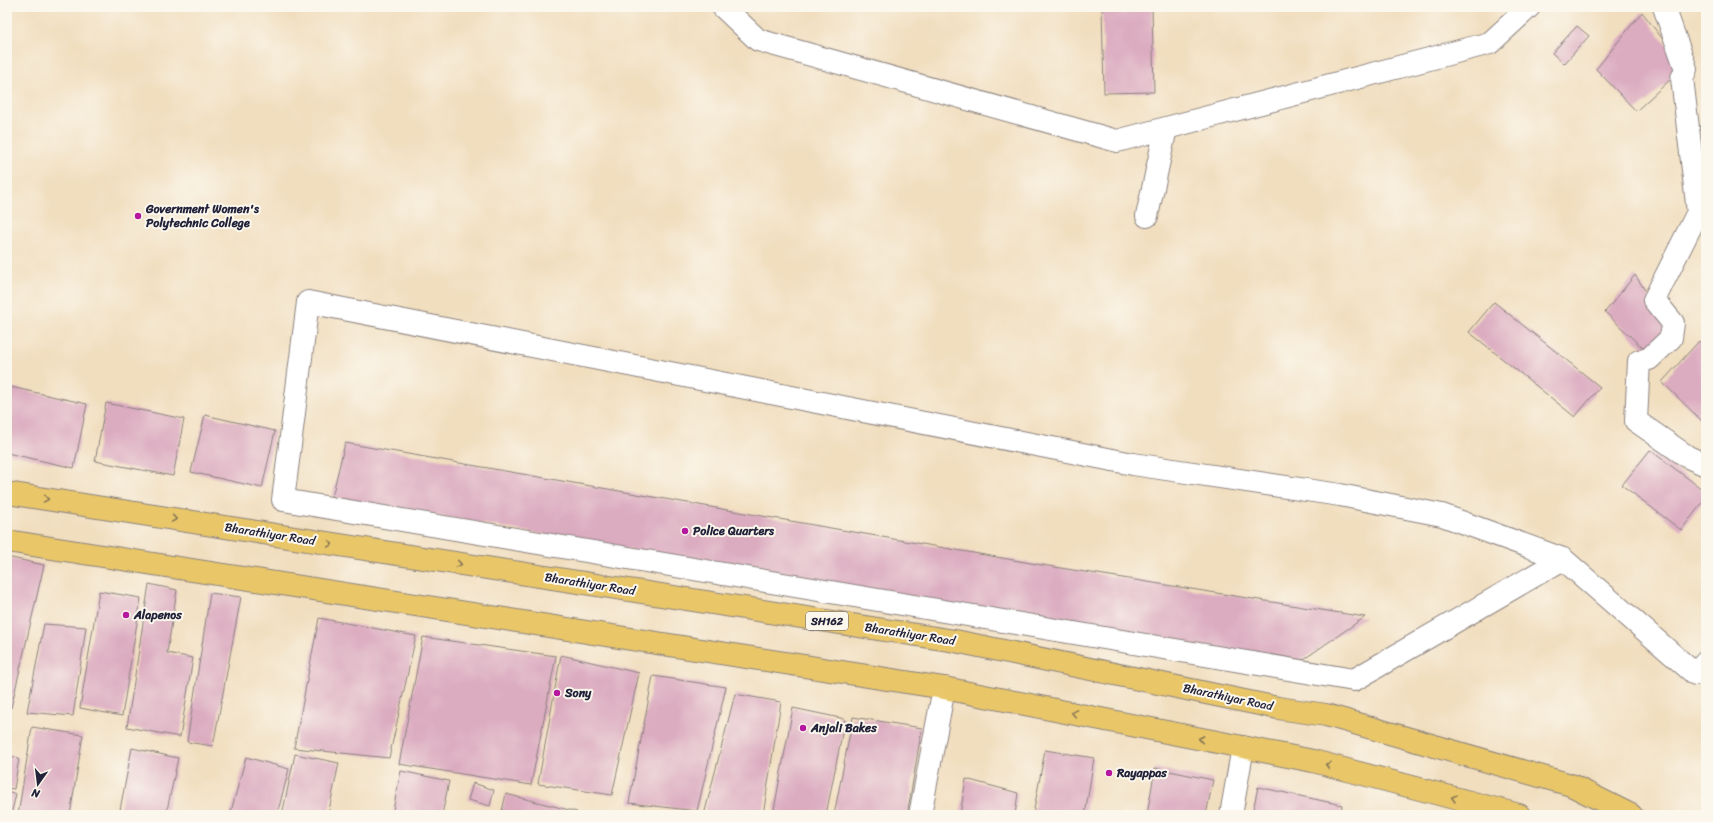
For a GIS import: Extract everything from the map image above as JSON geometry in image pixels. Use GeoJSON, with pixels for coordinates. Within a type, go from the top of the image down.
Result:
{"type":"FeatureCollection","features":[{"type":"Feature","properties":{"kind":"main road","name":"Bharathiyar Road"},"geometry":{"type":"LineString","coordinates":[[7,493],[955,641],[1270,706],[1326,715],[1571,786],[1631,815]]}},
{"type":"Feature","properties":{"kind":"main road"},"geometry":{"type":"LineString","coordinates":[[7,541],[944,688],[1313,761],[1519,815]]}},
{"type":"Feature","properties":{"kind":"street"},"geometry":{"type":"LineString","coordinates":[[723,7],[758,40],[1117,141],[1490,43],[1529,7]]}},
{"type":"Feature","properties":{"kind":"street"},"geometry":{"type":"LineString","coordinates":[[1664,7],[1686,69],[1682,78],[1698,212],[1654,300],[1673,323],[1671,338],[1649,359],[1639,361],[1636,421],[1688,457],[1706,465]]}},
{"type":"Feature","properties":{"kind":"street"},"geometry":{"type":"LineString","coordinates":[[1147,216],[1166,128]]}},
{"type":"Feature","properties":{"kind":"street"},"geometry":{"type":"LineString","coordinates":[[1563,558],[1354,680],[283,500],[308,302],[1133,464],[1340,495],[1442,515],[1563,558],[1695,674],[1706,662]]}},
{"type":"Feature","properties":{"kind":"street"},"geometry":{"type":"LineString","coordinates":[[920,815],[944,688]]}},
{"type":"Feature","properties":{"kind":"street"},"geometry":{"type":"LineString","coordinates":[[1231,815],[1243,747]]}},
{"type":"Feature","properties":{"kind":"building"},"geometry":{"type":"Polygon","coordinates":[[[1102,7],[1152,7],[1154,92],[1104,93],[1102,7]]]}},
{"type":"Feature","properties":{"kind":"building"},"geometry":{"type":"Polygon","coordinates":[[[1642,12],[1684,67],[1636,111],[1596,69],[1642,12]]]}},
{"type":"Feature","properties":{"kind":"building"},"geometry":{"type":"Polygon","coordinates":[[[1577,26],[1589,36],[1564,64],[1552,53],[1577,26]]]}},
{"type":"Feature","properties":{"kind":"building"},"geometry":{"type":"Polygon","coordinates":[[[1635,275],[1670,328],[1650,355],[1605,312],[1635,275]]]}},
{"type":"Feature","properties":{"kind":"building"},"geometry":{"type":"Polygon","coordinates":[[[1494,302],[1600,387],[1575,417],[1469,332],[1494,302]]]}},
{"type":"Feature","properties":{"kind":"building"},"geometry":{"type":"Polygon","coordinates":[[[1699,341],[1706,349],[1706,425],[1662,382],[1699,341]]]}},
{"type":"Feature","properties":{"kind":"building"},"geometry":{"type":"Polygon","coordinates":[[[11,387],[87,404],[74,468],[7,453],[7,407],[11,387]]]}},
{"type":"Feature","properties":{"kind":"building"},"geometry":{"type":"Polygon","coordinates":[[[106,403],[184,419],[173,476],[95,461],[106,403]]]}},
{"type":"Feature","properties":{"kind":"building"},"geometry":{"type":"Polygon","coordinates":[[[205,415],[275,431],[262,488],[191,472],[205,415]]]}},
{"type":"Feature","properties":{"kind":"building","name":"Police Quarters"},"geometry":{"type":"Polygon","coordinates":[[[345,443],[1042,565],[1365,617],[1291,668],[332,497],[345,443]]]}},
{"type":"Feature","properties":{"kind":"building"},"geometry":{"type":"Polygon","coordinates":[[[1650,450],[1706,492],[1706,498],[1681,530],[1622,485],[1650,450]]]}},
{"type":"Feature","properties":{"kind":"building"},"geometry":{"type":"Polygon","coordinates":[[[7,557],[44,565],[11,708],[7,707],[7,557]]]}},
{"type":"Feature","properties":{"kind":"building"},"geometry":{"type":"Polygon","coordinates":[[[149,584],[177,590],[167,653],[193,658],[180,737],[127,727],[149,584]]]}},
{"type":"Feature","properties":{"kind":"building"},"geometry":{"type":"Polygon","coordinates":[[[99,591],[141,598],[122,716],[80,708],[99,591]]]}},
{"type":"Feature","properties":{"kind":"building"},"geometry":{"type":"Polygon","coordinates":[[[210,593],[241,597],[213,746],[187,742],[210,593]]]}},
{"type":"Feature","properties":{"kind":"building"},"geometry":{"type":"Polygon","coordinates":[[[319,618],[416,636],[389,758],[294,748],[319,618]]]}},
{"type":"Feature","properties":{"kind":"building"},"geometry":{"type":"Polygon","coordinates":[[[44,624],[86,627],[73,716],[27,712],[44,624]]]}},
{"type":"Feature","properties":{"kind":"building"},"geometry":{"type":"Polygon","coordinates":[[[423,637],[556,656],[531,785],[399,764],[423,637]]]}},
{"type":"Feature","properties":{"kind":"building"},"geometry":{"type":"Polygon","coordinates":[[[561,655],[639,673],[612,795],[538,784],[561,655]]]}},
{"type":"Feature","properties":{"kind":"building"},"geometry":{"type":"Polygon","coordinates":[[[653,676],[726,687],[697,811],[629,803],[653,676]]]}},
{"type":"Feature","properties":{"kind":"building"},"geometry":{"type":"Polygon","coordinates":[[[735,694],[781,702],[763,815],[704,815],[735,694]]]}},
{"type":"Feature","properties":{"kind":"building"},"geometry":{"type":"Polygon","coordinates":[[[793,708],[845,719],[826,815],[773,815],[793,708]]]}},
{"type":"Feature","properties":{"kind":"building"},"geometry":{"type":"Polygon","coordinates":[[[853,717],[922,728],[907,815],[834,815],[853,717]]]}},
{"type":"Feature","properties":{"kind":"building"},"geometry":{"type":"Polygon","coordinates":[[[32,727],[83,735],[70,815],[18,815],[32,727]]]}},
{"type":"Feature","properties":{"kind":"building"},"geometry":{"type":"Polygon","coordinates":[[[132,748],[178,758],[166,815],[119,815],[132,748]]]}},
{"type":"Feature","properties":{"kind":"building"},"geometry":{"type":"Polygon","coordinates":[[[1045,750],[1094,758],[1085,815],[1033,815],[1045,750]]]}},
{"type":"Feature","properties":{"kind":"building"},"geometry":{"type":"Polygon","coordinates":[[[295,754],[339,763],[328,815],[282,815],[295,754]]]}},
{"type":"Feature","properties":{"kind":"building"},"geometry":{"type":"Polygon","coordinates":[[[7,755],[19,758],[14,789],[7,788],[7,755]]]}},
{"type":"Feature","properties":{"kind":"building"},"geometry":{"type":"Polygon","coordinates":[[[246,757],[289,769],[277,815],[230,815],[246,757]]]}},
{"type":"Feature","properties":{"kind":"building"},"geometry":{"type":"Polygon","coordinates":[[[1155,768],[1213,780],[1206,815],[1147,815],[1155,768]]]}},
{"type":"Feature","properties":{"kind":"building"},"geometry":{"type":"Polygon","coordinates":[[[401,771],[449,781],[442,815],[392,815],[401,771]]]}},
{"type":"Feature","properties":{"kind":"building"},"geometry":{"type":"Polygon","coordinates":[[[966,779],[1018,793],[1015,815],[960,815],[966,779]]]}},
{"type":"Feature","properties":{"kind":"building"},"geometry":{"type":"Polygon","coordinates":[[[473,783],[494,790],[490,806],[468,800],[473,783]]]}},
{"type":"Feature","properties":{"kind":"building"},"geometry":{"type":"Polygon","coordinates":[[[1258,787],[1342,805],[1341,815],[1252,815],[1258,787]]]}},
{"type":"Feature","properties":{"kind":"building"},"geometry":{"type":"Polygon","coordinates":[[[7,791],[16,794],[11,815],[7,815],[7,791]]]}},
{"type":"Feature","properties":{"kind":"building"},"geometry":{"type":"Polygon","coordinates":[[[506,794],[577,812],[576,815],[501,815],[506,794]]]}},
{"type":"Feature","properties":{"kind":"place","name":"Government Women's Polytechnic College"},"geometry":{"type":"Point","coordinates":[138,216]}},
{"type":"Feature","properties":{"kind":"place","name":"Police Quarters"},"geometry":{"type":"Point","coordinates":[685,531]}},
{"type":"Feature","properties":{"kind":"place","name":"Alapenos"},"geometry":{"type":"Point","coordinates":[126,615]}},
{"type":"Feature","properties":{"kind":"place","name":"Sony"},"geometry":{"type":"Point","coordinates":[557,693]}},
{"type":"Feature","properties":{"kind":"place","name":"Anjali Bakes"},"geometry":{"type":"Point","coordinates":[803,728]}},
{"type":"Feature","properties":{"kind":"place","name":"Rayappas"},"geometry":{"type":"Point","coordinates":[1109,773]}}]}
